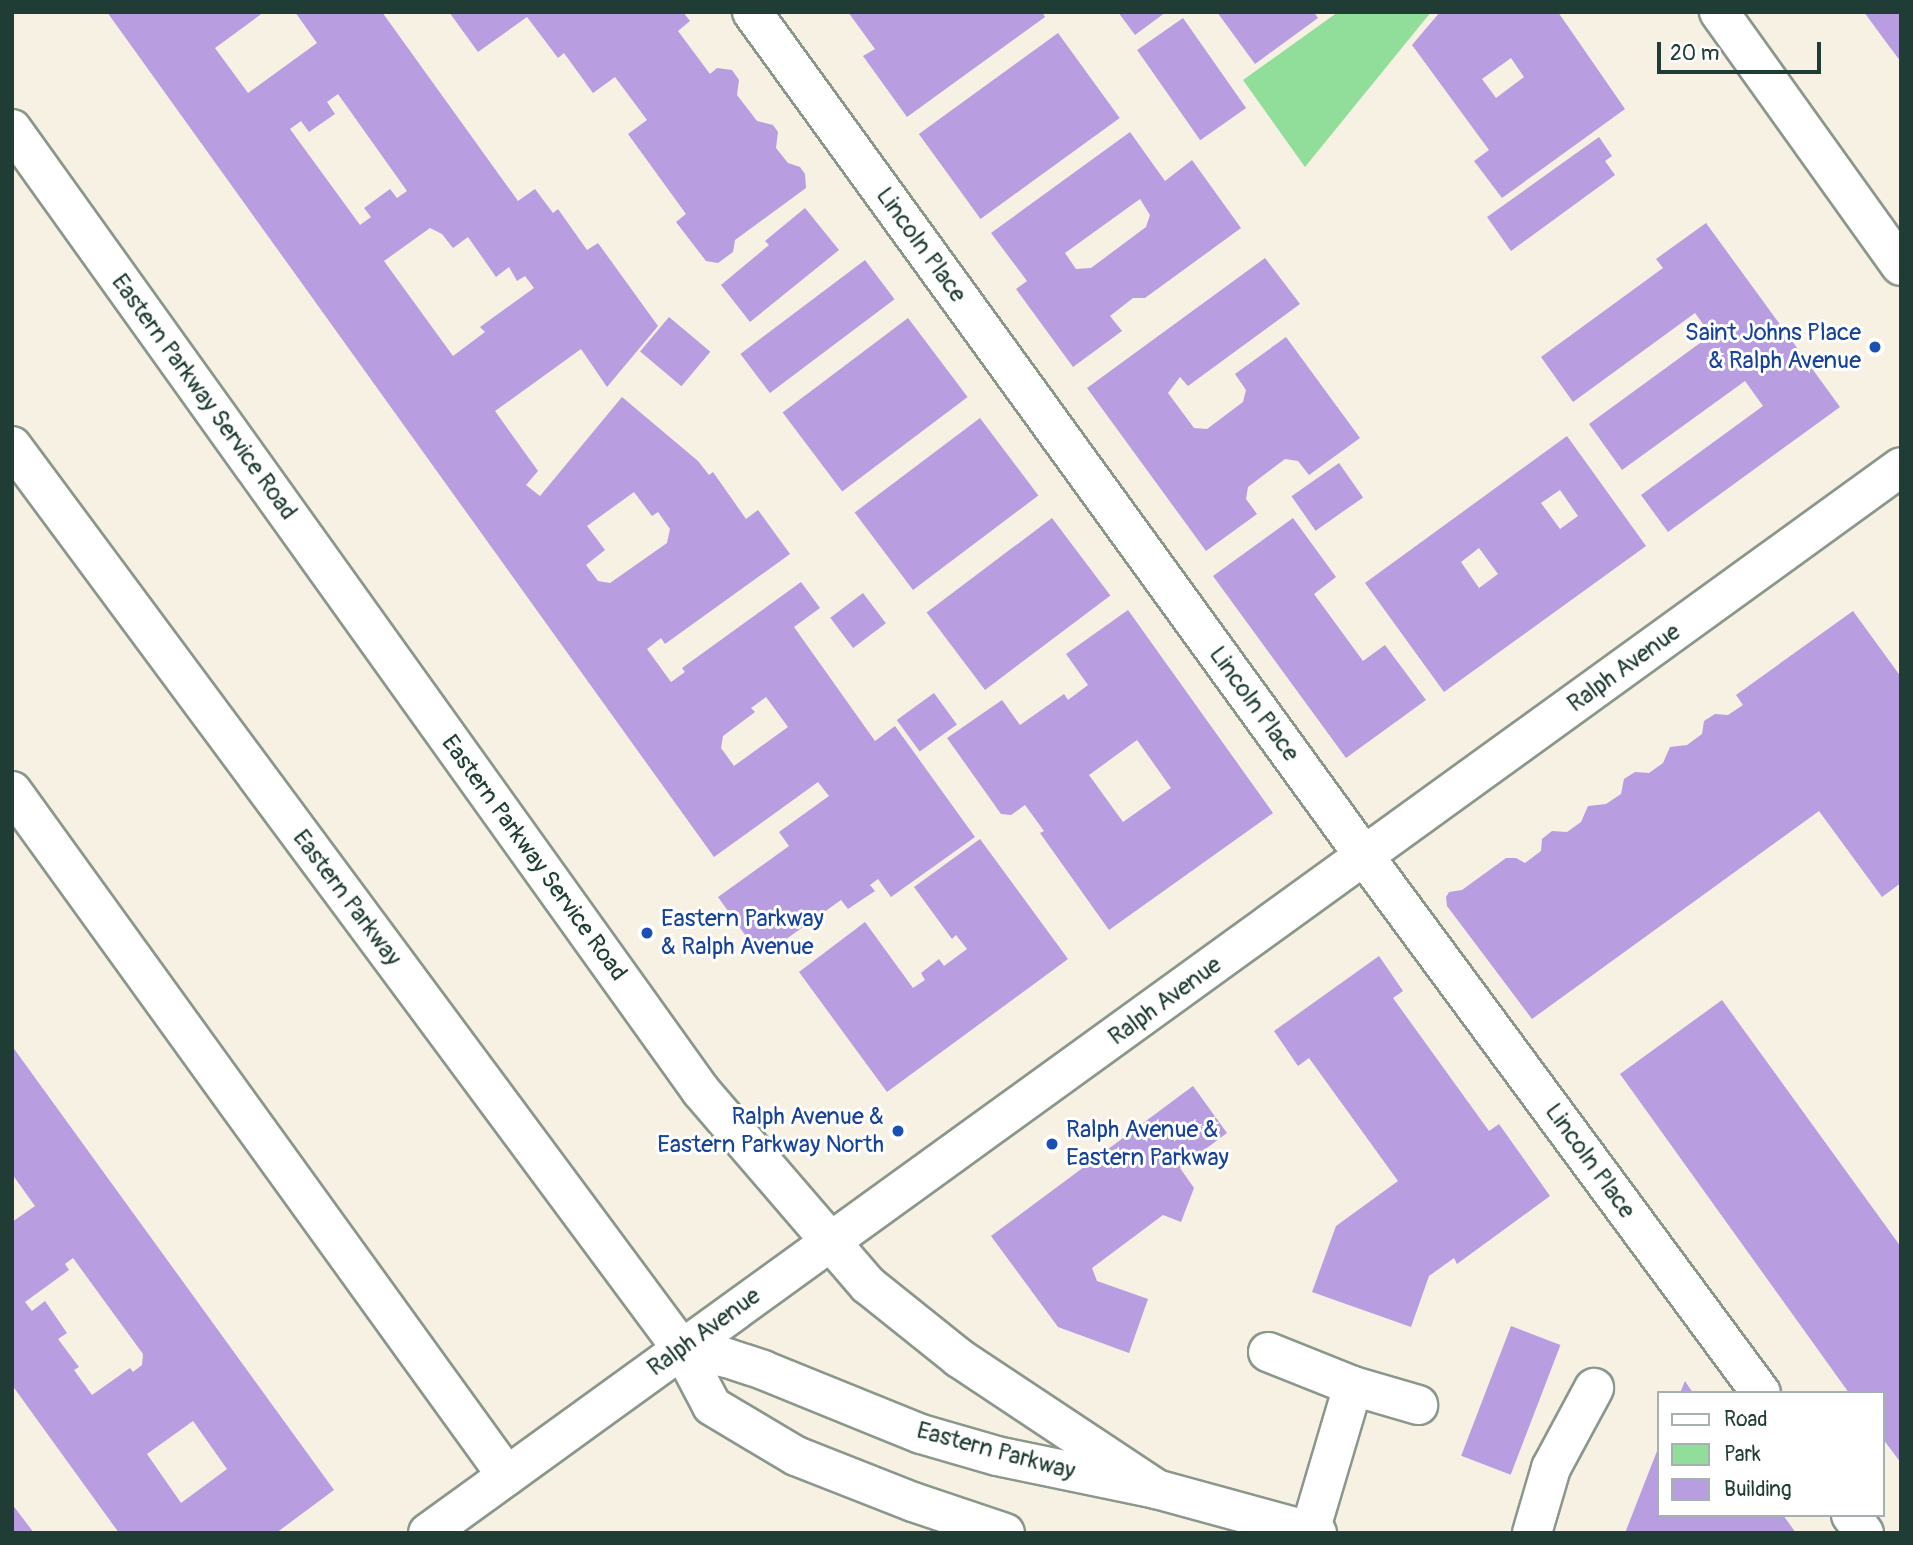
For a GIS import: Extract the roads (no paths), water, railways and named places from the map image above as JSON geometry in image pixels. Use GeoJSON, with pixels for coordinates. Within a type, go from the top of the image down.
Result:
{"type":"FeatureCollection","features":[{"type":"Feature","properties":{"kind":"street","name":"Lincoln Place"},"geometry":{"type":"LineString","coordinates":[[752,12],[1365,857],[1759,1391]]}},
{"type":"Feature","properties":{"kind":"street"},"geometry":{"type":"LineString","coordinates":[[1718,12],[1901,266]]}},
{"type":"Feature","properties":{"kind":"street","name":"Eastern Parkway Service Road"},"geometry":{"type":"LineString","coordinates":[[12,129],[702,1091],[868,1285],[959,1358],[1156,1489]]}},
{"type":"Feature","properties":{"kind":"street","name":"Eastern Parkway"},"geometry":{"type":"LineString","coordinates":[[12,446],[682,1349],[712,1406],[796,1456],[1004,1533]]}},
{"type":"Feature","properties":{"kind":"street","name":"Ralph Avenue"},"geometry":{"type":"LineString","coordinates":[[428,1533],[1901,467]]}},
{"type":"Feature","properties":{"kind":"street"},"geometry":{"type":"LineString","coordinates":[[12,791],[507,1476]]}},
{"type":"Feature","properties":{"kind":"street","name":"Eastern Parkway"},"geometry":{"type":"LineString","coordinates":[[682,1349],[727,1358],[763,1370],[934,1437],[997,1456],[1156,1489],[1314,1532]]}},
{"type":"Feature","properties":{"kind":"street"},"geometry":{"type":"LineString","coordinates":[[1268,1352],[1353,1387],[1418,1405]]}},
{"type":"Feature","properties":{"kind":"street"},"geometry":{"type":"LineString","coordinates":[[1314,1532],[1353,1387]]}},
{"type":"Feature","properties":{"kind":"street"},"geometry":{"type":"LineString","coordinates":[[1532,1533],[1550,1468],[1594,1388]]}},
{"type":"Feature","properties":{"kind":"street"},"geometry":{"type":"LineString","coordinates":[[1852,1517],[1864,1533]]}},
{"type":"Feature","properties":{"kind":"place","name":"Saint Johns Place & Ralph Avenue"},"geometry":{"type":"Point","coordinates":[1875,347]}},
{"type":"Feature","properties":{"kind":"place","name":"Eastern Parkway & Ralph Avenue"},"geometry":{"type":"Point","coordinates":[647,933]}},
{"type":"Feature","properties":{"kind":"place","name":"Ralph Avenue & Eastern Parkway North"},"geometry":{"type":"Point","coordinates":[898,1131]}},
{"type":"Feature","properties":{"kind":"place","name":"Ralph Avenue & Eastern Parkway"},"geometry":{"type":"Point","coordinates":[1052,1144]}}]}
